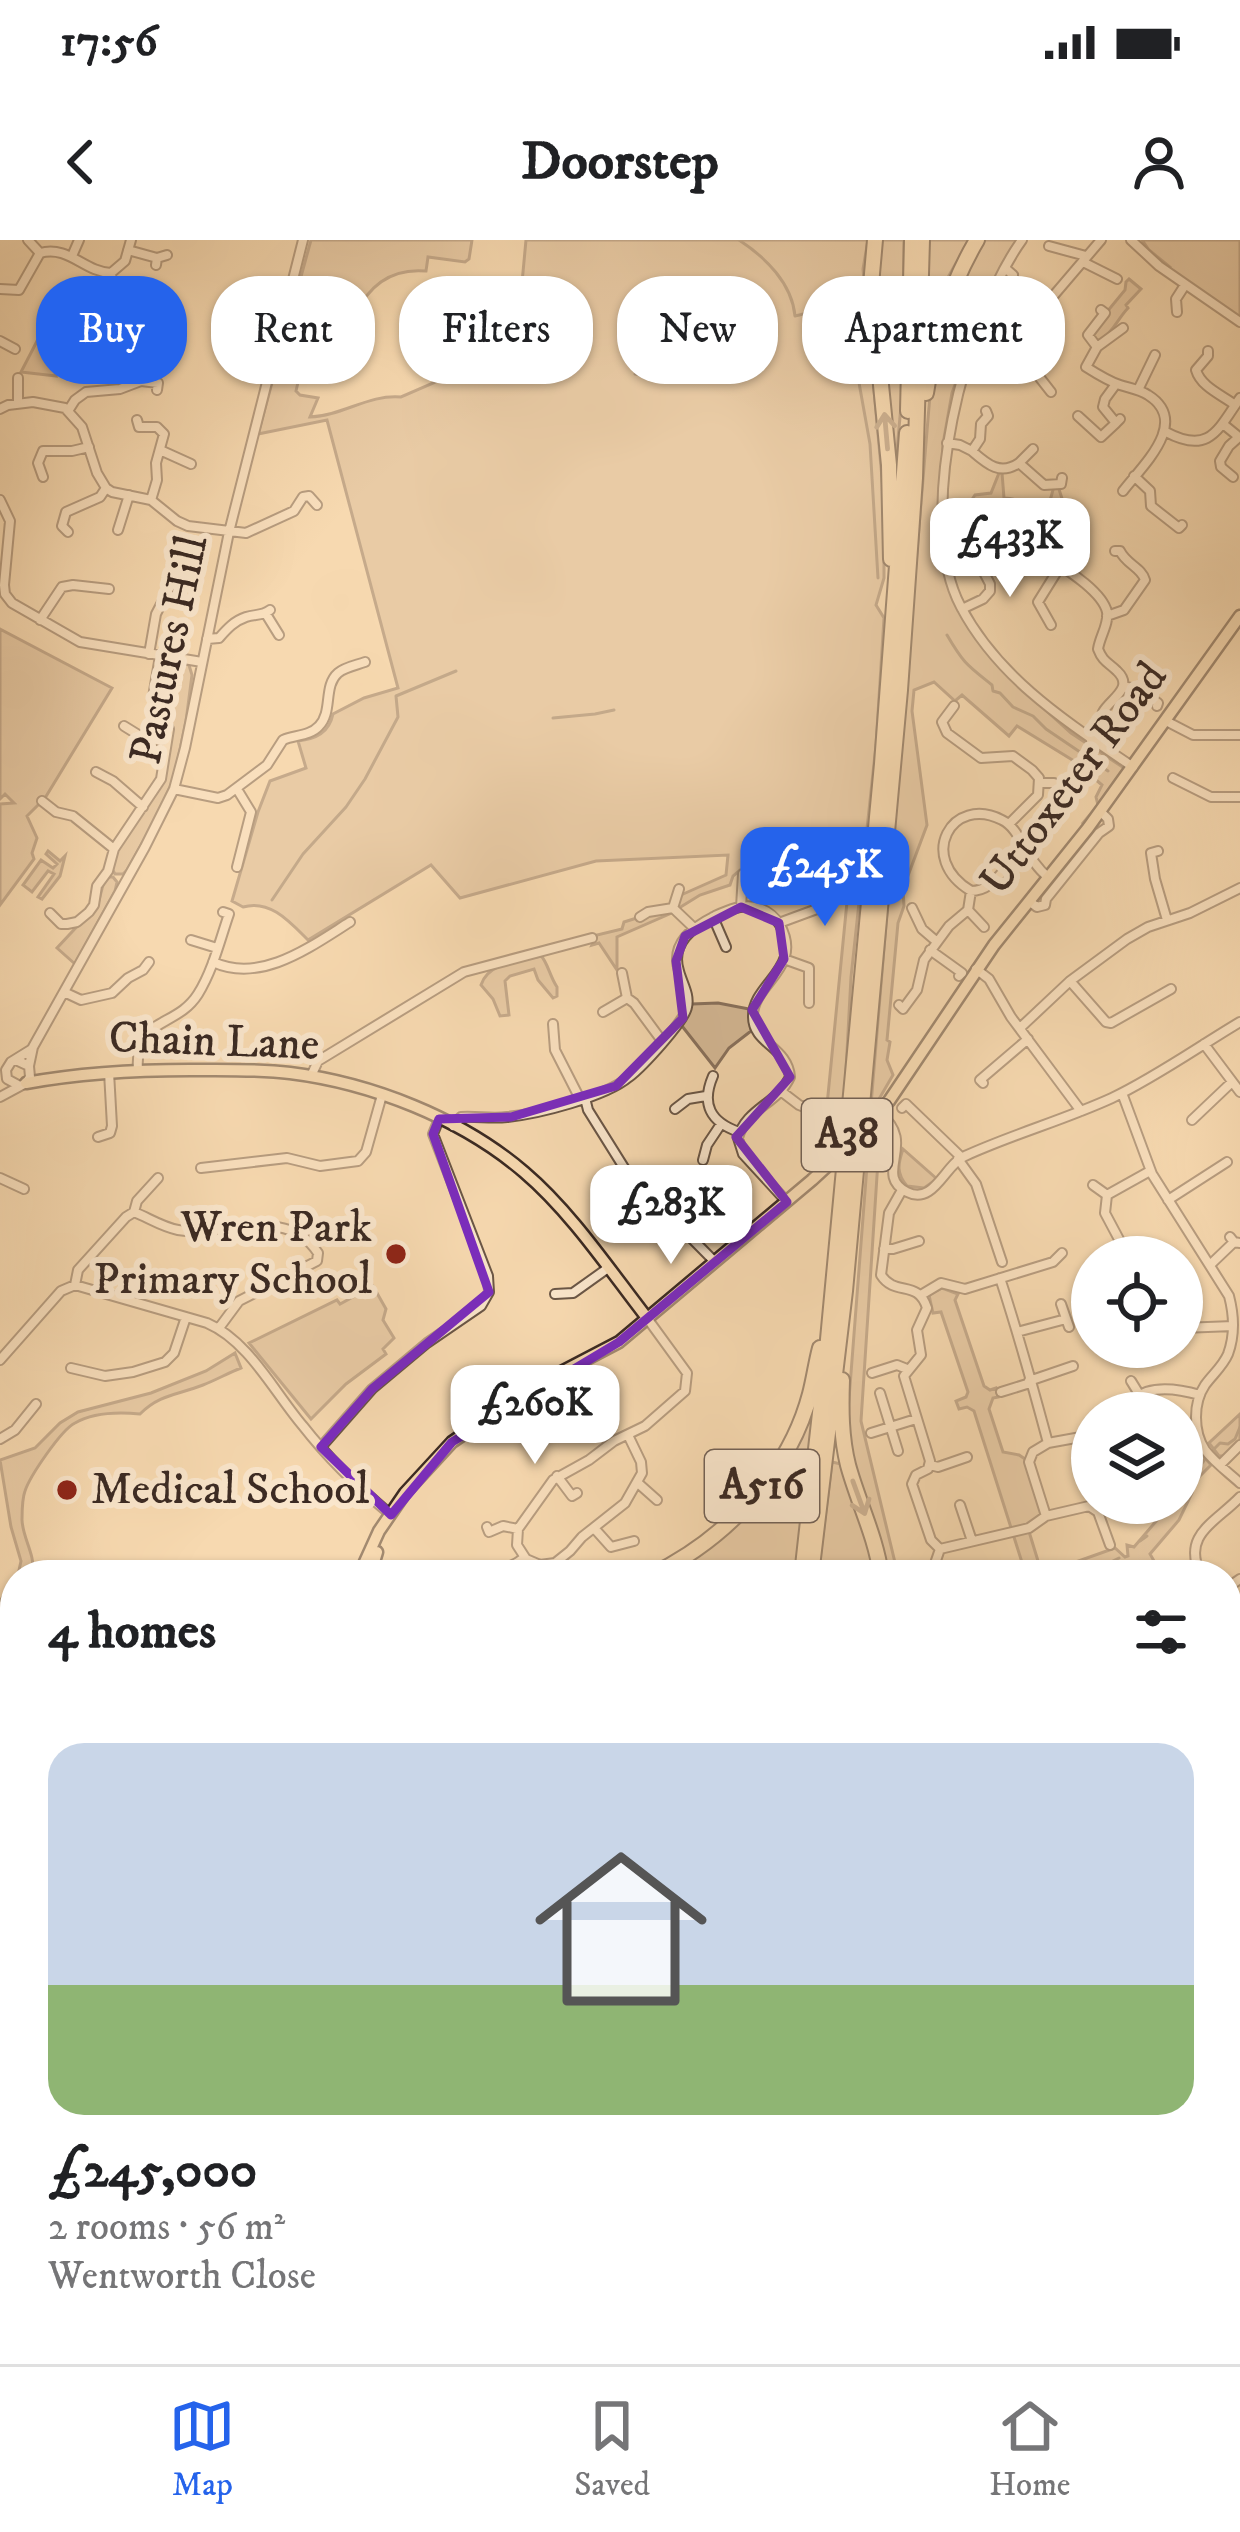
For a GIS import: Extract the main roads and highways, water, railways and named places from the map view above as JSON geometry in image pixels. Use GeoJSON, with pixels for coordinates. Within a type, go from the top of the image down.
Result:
{"type":"FeatureCollection","features":[{"type":"Feature","properties":{"kind":"highway"},"geometry":{"type":"LineString","coordinates":[[875,240],[871,285],[889,465],[893,630]]}},
{"type":"Feature","properties":{"kind":"highway","name":"A38"},"geometry":{"type":"LineString","coordinates":[[804,1560],[838,1292],[893,630],[905,466],[912,240]]}},
{"type":"Feature","properties":{"kind":"highway","name":"A38"},"geometry":{"type":"LineString","coordinates":[[812,1560],[900,690],[915,478],[922,240]]}},
{"type":"Feature","properties":{"kind":"highway"},"geometry":{"type":"LineString","coordinates":[[915,478],[940,323],[977,240]]}},
{"type":"Feature","properties":{"kind":"highway","name":"A516"},"geometry":{"type":"LineString","coordinates":[[680,1560],[754,1497],[792,1441],[810,1397],[838,1292]]}},
{"type":"Feature","properties":{"kind":"highway","name":"A516"},"geometry":{"type":"LineString","coordinates":[[838,1292],[843,1438],[878,1560]]}},
{"type":"Feature","properties":{"kind":"main road","name":"Uttoxeter Road"},"geometry":{"type":"LineString","coordinates":[[391,1515],[430,1463],[466,1432],[529,1389],[608,1348],[826,1168],[875,1116],[976,970],[1133,768],[1240,616]]}},
{"type":"Feature","properties":{"kind":"main road","name":"Chain Lane"},"geometry":{"type":"LineString","coordinates":[[30,1068],[51,1078]]}},
{"type":"Feature","properties":{"kind":"main road","name":"Chain Lane"},"geometry":{"type":"LineString","coordinates":[[23,1084],[109,1070],[256,1070],[311,1076],[382,1095],[453,1126],[523,1171],[647,1318]]}},
{"type":"Feature","properties":{"kind":"main road"},"geometry":{"type":"LineString","coordinates":[[366,1560],[391,1515]]}},
{"type":"Feature","properties":{"kind":"main road"},"geometry":{"type":"LineString","coordinates":[[375,1560],[391,1515]]}},
{"type":"Feature","properties":{"kind":"waterway"},"geometry":{"type":"LineString","coordinates":[[739,240],[776,272],[789,293],[795,316],[828,310],[847,316],[870,444],[878,578]]}},
{"type":"Feature","properties":{"kind":"waterway"},"geometry":{"type":"LineString","coordinates":[[947,635],[993,691],[1108,771]]}},
{"type":"Feature","properties":{"kind":"waterway"},"geometry":{"type":"LineString","coordinates":[[272,900],[365,779],[398,717],[396,696],[456,671]]}},
{"type":"Feature","properties":{"kind":"waterway"},"geometry":{"type":"LineString","coordinates":[[553,718],[614,710]]}},
{"type":"Feature","properties":{"kind":"waterway"},"geometry":{"type":"LineString","coordinates":[[1213,1450],[1235,1439],[1240,1427]]}},
{"type":"Feature","properties":{"kind":"waterway"},"geometry":{"type":"LineString","coordinates":[[1140,1541],[1147,1536]]}},
{"type":"Feature","properties":{"kind":"waterway"},"geometry":{"type":"LineString","coordinates":[[1115,1560],[1119,1558]]}},
{"type":"Feature","properties":{"kind":"place","name":"Wren Park Primary School"},"geometry":{"type":"Point","coordinates":[396,1254]}},
{"type":"Feature","properties":{"kind":"place","name":"Medical School"},"geometry":{"type":"Point","coordinates":[67,1490]}}]}
